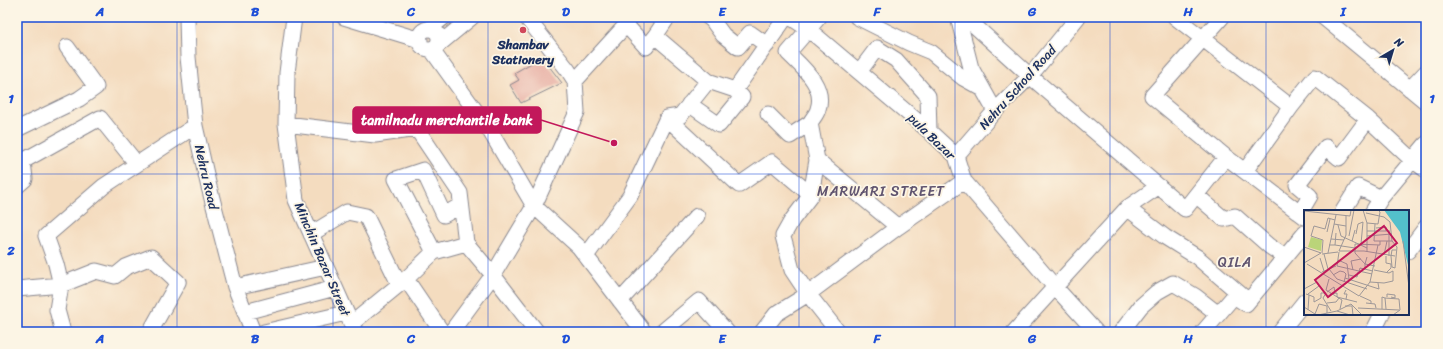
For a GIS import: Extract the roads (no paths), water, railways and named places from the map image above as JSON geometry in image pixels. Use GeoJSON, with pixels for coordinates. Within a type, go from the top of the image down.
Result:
{"type":"FeatureCollection","features":[{"type":"Feature","properties":{"kind":"street","name":"Nehru Road"},"geometry":{"type":"LineString","coordinates":[[187,17],[188,56],[195,126],[235,287],[253,332]]}},
{"type":"Feature","properties":{"kind":"street","name":"Minchin Bazar Street"},"geometry":{"type":"LineString","coordinates":[[294,17],[287,73],[286,124],[296,200],[351,323]]}},
{"type":"Feature","properties":{"kind":"street"},"geometry":{"type":"LineString","coordinates":[[344,17],[424,34]]}},
{"type":"Feature","properties":{"kind":"street"},"geometry":{"type":"LineString","coordinates":[[444,17],[424,34],[422,46],[425,48],[434,48],[472,17]]}},
{"type":"Feature","properties":{"kind":"street"},"geometry":{"type":"LineString","coordinates":[[451,332],[493,275],[534,206],[577,112],[574,81],[568,70],[526,17]]}},
{"type":"Feature","properties":{"kind":"street"},"geometry":{"type":"LineString","coordinates":[[574,81],[628,21],[646,47],[668,17]]}},
{"type":"Feature","properties":{"kind":"street"},"geometry":{"type":"LineString","coordinates":[[708,17],[723,35],[738,47],[750,33],[767,45]]}},
{"type":"Feature","properties":{"kind":"street"},"geometry":{"type":"LineString","coordinates":[[735,90],[786,17]]}},
{"type":"Feature","properties":{"kind":"street","name":"pula Bazar"},"geometry":{"type":"LineString","coordinates":[[790,17],[808,29],[929,131],[956,156],[964,180],[1055,287],[1096,332]]}},
{"type":"Feature","properties":{"kind":"street"},"geometry":{"type":"LineString","coordinates":[[768,114],[790,136],[810,123],[818,109],[819,93],[810,74],[788,53],[819,17]]}},
{"type":"Feature","properties":{"kind":"street"},"geometry":{"type":"LineString","coordinates":[[857,17],[909,43],[931,52],[963,78],[982,90]]}},
{"type":"Feature","properties":{"kind":"street"},"geometry":{"type":"LineString","coordinates":[[958,17],[971,68],[995,111]]}},
{"type":"Feature","properties":{"kind":"street"},"geometry":{"type":"LineString","coordinates":[[965,17],[1030,76],[1185,209],[1226,157]]}},
{"type":"Feature","properties":{"kind":"street","name":"Nehru School Road"},"geometry":{"type":"LineString","coordinates":[[956,156],[995,111],[1030,76],[1078,17]]}},
{"type":"Feature","properties":{"kind":"street"},"geometry":{"type":"LineString","coordinates":[[1175,17],[1291,107]]}},
{"type":"Feature","properties":{"kind":"street"},"geometry":{"type":"LineString","coordinates":[[1222,17],[1152,96],[1226,157],[1303,215]]}},
{"type":"Feature","properties":{"kind":"street"},"geometry":{"type":"LineString","coordinates":[[1323,17],[1426,102]]}},
{"type":"Feature","properties":{"kind":"street"},"geometry":{"type":"LineString","coordinates":[[655,36],[708,82],[735,90],[742,98],[719,126],[690,104]]}},
{"type":"Feature","properties":{"kind":"street"},"geometry":{"type":"LineString","coordinates":[[17,129],[79,99],[96,87],[67,47]]}},
{"type":"Feature","properties":{"kind":"street"},"geometry":{"type":"LineString","coordinates":[[434,48],[490,131],[534,206],[579,246],[642,331]]}},
{"type":"Feature","properties":{"kind":"street"},"geometry":{"type":"LineString","coordinates":[[859,72],[877,48],[896,60],[928,96],[929,131]]}},
{"type":"Feature","properties":{"kind":"street"},"geometry":{"type":"LineString","coordinates":[[1410,89],[1426,72]]}},
{"type":"Feature","properties":{"kind":"street"},"geometry":{"type":"LineString","coordinates":[[1245,171],[1314,77],[1368,119],[1412,160],[1426,170]]}},
{"type":"Feature","properties":{"kind":"street"},"geometry":{"type":"LineString","coordinates":[[667,118],[680,116],[708,82]]}},
{"type":"Feature","properties":{"kind":"street"},"geometry":{"type":"LineString","coordinates":[[17,186],[25,179],[20,159],[100,118],[137,164]]}},
{"type":"Feature","properties":{"kind":"street"},"geometry":{"type":"LineString","coordinates":[[586,256],[630,196],[667,118]]}},
{"type":"Feature","properties":{"kind":"street"},"geometry":{"type":"LineString","coordinates":[[667,118],[739,185],[772,162],[811,195]]}},
{"type":"Feature","properties":{"kind":"street"},"geometry":{"type":"LineString","coordinates":[[1305,210],[1310,196],[1297,185],[1326,147],[1339,158],[1368,119]]}},
{"type":"Feature","properties":{"kind":"street"},"geometry":{"type":"LineString","coordinates":[[810,123],[817,160],[811,195],[792,220],[783,236],[792,270],[808,294],[838,332]]}},
{"type":"Feature","properties":{"kind":"street"},"geometry":{"type":"LineString","coordinates":[[286,124],[375,136],[417,129],[460,193],[466,243],[537,332]]}},
{"type":"Feature","properties":{"kind":"street"},"geometry":{"type":"LineString","coordinates":[[63,332],[56,310],[61,285],[56,264],[46,236],[104,186],[195,126]]}},
{"type":"Feature","properties":{"kind":"street"},"geometry":{"type":"LineString","coordinates":[[1373,210],[1426,144]]}},
{"type":"Feature","properties":{"kind":"street"},"geometry":{"type":"LineString","coordinates":[[817,160],[898,228]]}},
{"type":"Feature","properties":{"kind":"street"},"geometry":{"type":"LineString","coordinates":[[434,252],[396,179],[423,170],[444,215],[461,205]]}},
{"type":"Feature","properties":{"kind":"street"},"geometry":{"type":"LineString","coordinates":[[762,332],[776,314],[808,294],[964,180]]}},
{"type":"Feature","properties":{"kind":"street"},"geometry":{"type":"LineString","coordinates":[[1014,332],[1127,208],[1160,186]]}},
{"type":"Feature","properties":{"kind":"street"},"geometry":{"type":"LineString","coordinates":[[1344,210],[1358,187],[1381,198]]}},
{"type":"Feature","properties":{"kind":"street"},"geometry":{"type":"LineString","coordinates":[[1196,195],[1224,219],[1236,216],[1269,246],[1285,257]]}},
{"type":"Feature","properties":{"kind":"street"},"geometry":{"type":"LineString","coordinates":[[1127,208],[1165,237],[1197,257],[1248,301]]}},
{"type":"Feature","properties":{"kind":"street"},"geometry":{"type":"LineString","coordinates":[[311,234],[347,212],[366,216],[403,282],[442,332]]}},
{"type":"Feature","properties":{"kind":"street"},"geometry":{"type":"LineString","coordinates":[[620,301],[697,216]]}},
{"type":"Feature","properties":{"kind":"street"},"geometry":{"type":"LineString","coordinates":[[1409,250],[1426,227]]}},
{"type":"Feature","properties":{"kind":"street"},"geometry":{"type":"LineString","coordinates":[[1203,332],[1234,296],[1246,304],[1304,234]]}},
{"type":"Feature","properties":{"kind":"street"},"geometry":{"type":"LineString","coordinates":[[264,332],[351,323],[403,282],[434,252],[466,243]]}},
{"type":"Feature","properties":{"kind":"street"},"geometry":{"type":"LineString","coordinates":[[17,289],[61,285],[96,271],[115,276],[126,267],[151,257],[178,282],[150,332]]}},
{"type":"Feature","properties":{"kind":"street"},"geometry":{"type":"LineString","coordinates":[[235,287],[326,267]]}},
{"type":"Feature","properties":{"kind":"street"},"geometry":{"type":"LineString","coordinates":[[1121,332],[1146,302],[1157,292],[1173,283],[1195,296],[1218,314]]}},
{"type":"Feature","properties":{"kind":"street"},"geometry":{"type":"LineString","coordinates":[[245,312],[335,288]]}},
{"type":"Feature","properties":{"kind":"street"},"geometry":{"type":"LineString","coordinates":[[662,332],[699,301],[727,332]]}},
{"type":"Feature","properties":{"kind":"street"},"geometry":{"type":"LineString","coordinates":[[1280,332],[1304,303]]}},
{"type":"Feature","properties":{"kind":"street"},"geometry":{"type":"LineString","coordinates":[[1372,332],[1381,315]]}},
{"type":"Feature","properties":{"kind":"place","name":"Shambav Stationery"},"geometry":{"type":"Point","coordinates":[523,30]}},
{"type":"Feature","properties":{"kind":"place","name":"tamilnadu merchantile bank"},"geometry":{"type":"Point","coordinates":[614,143]}},
{"type":"Feature","properties":{"kind":"district","name":"MARWARI STREET"},"geometry":{"type":"Point","coordinates":[881,191]}},
{"type":"Feature","properties":{"kind":"district","name":"QILA"},"geometry":{"type":"Point","coordinates":[1235,262]}}]}
